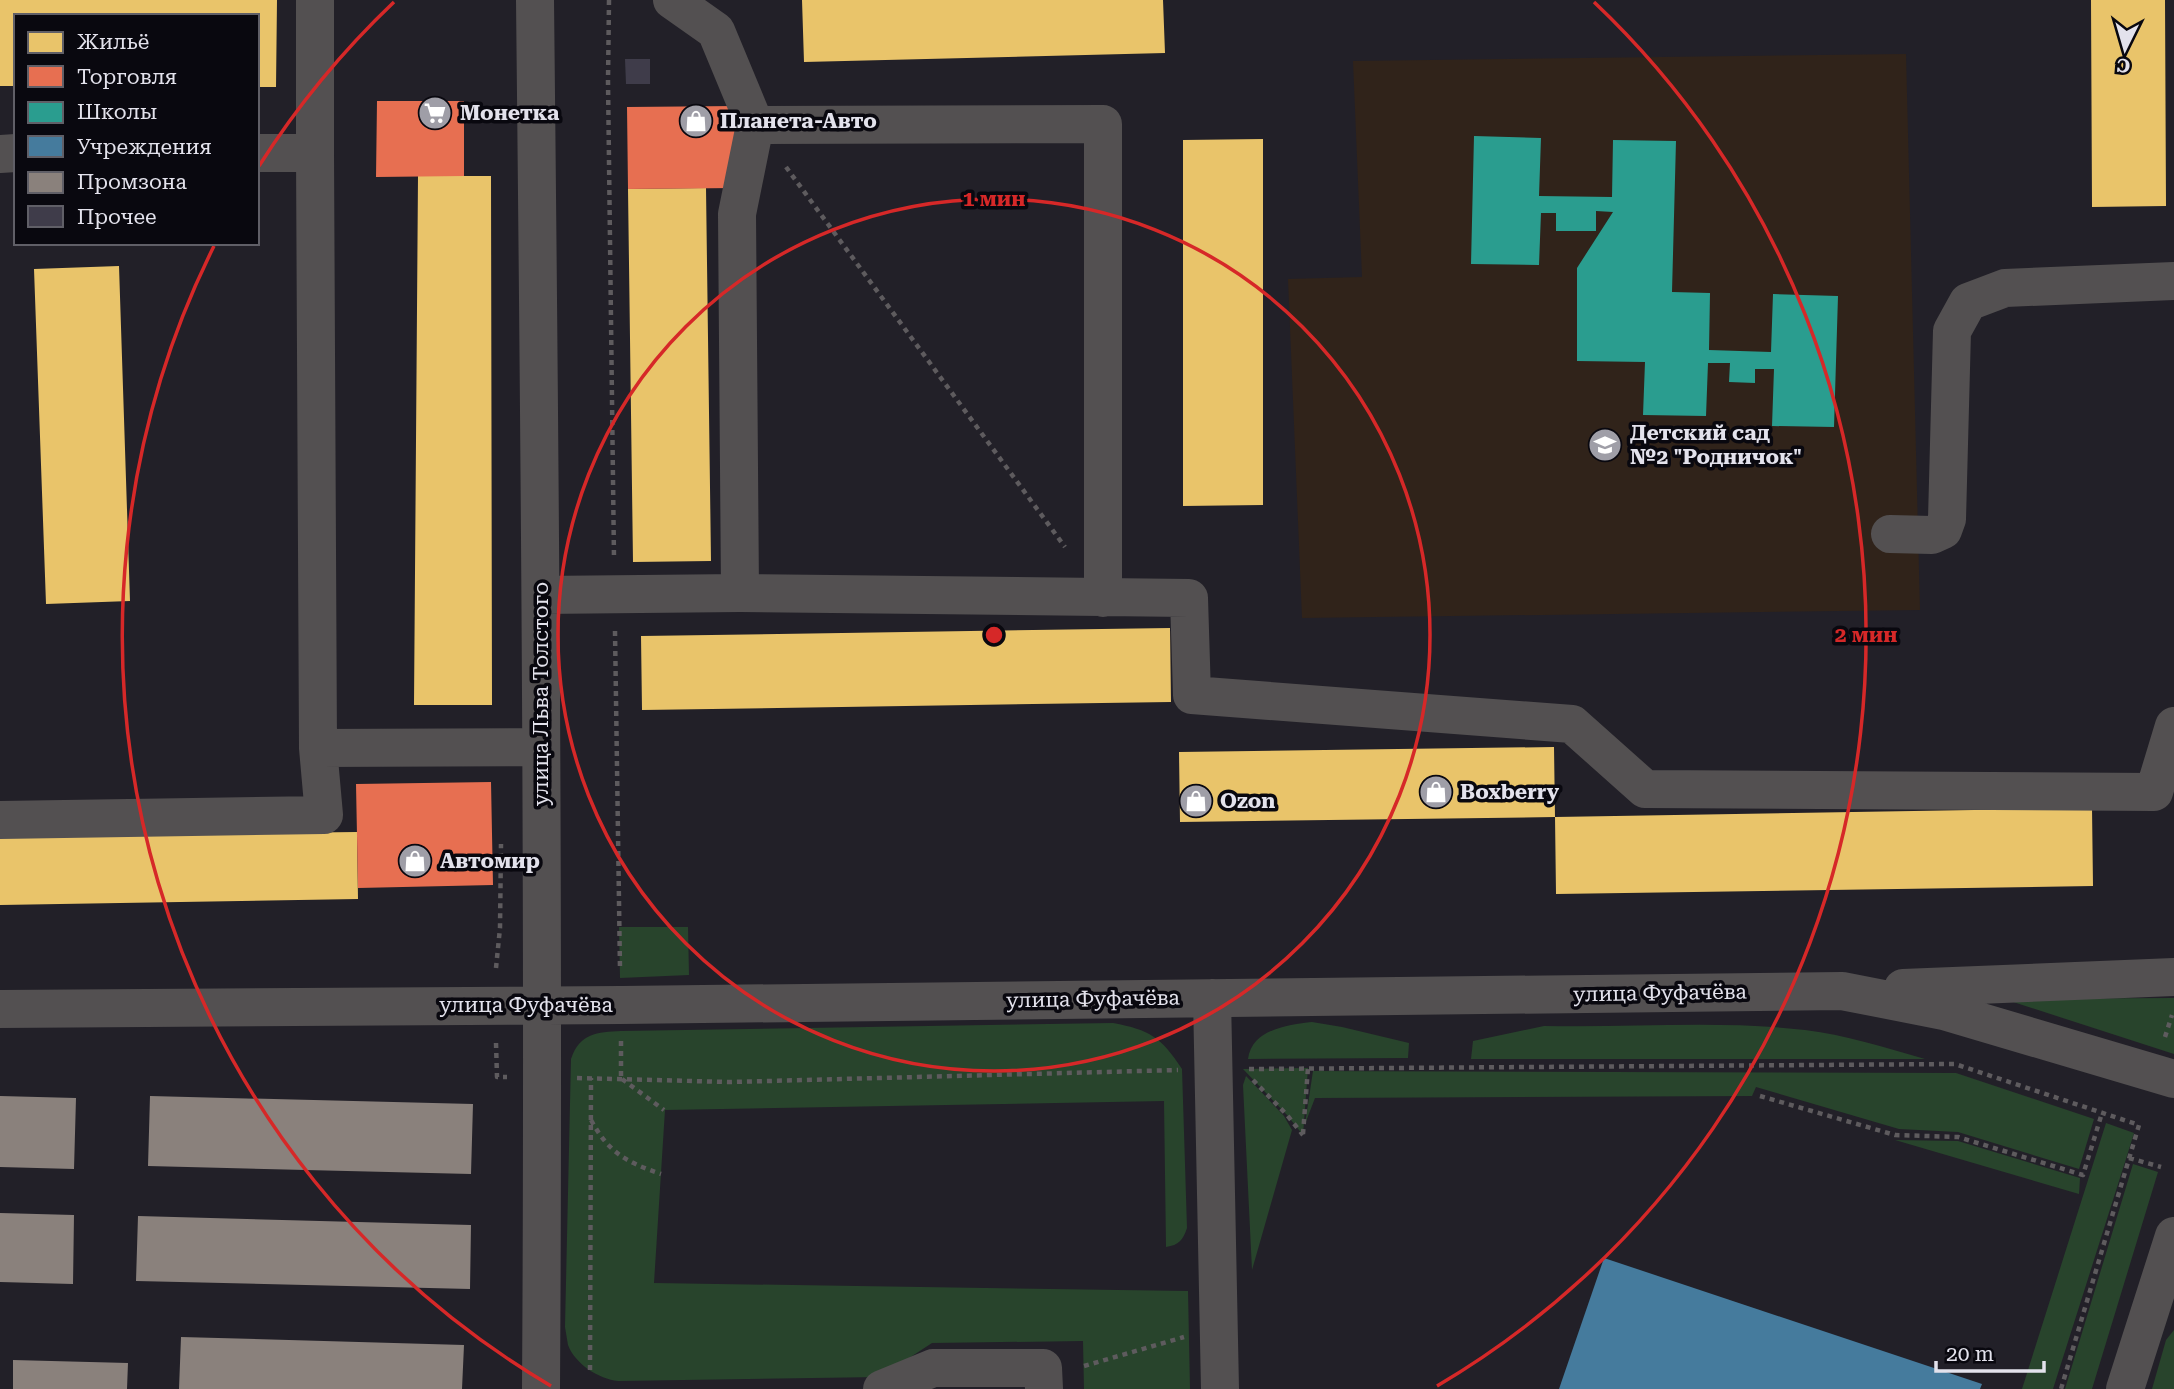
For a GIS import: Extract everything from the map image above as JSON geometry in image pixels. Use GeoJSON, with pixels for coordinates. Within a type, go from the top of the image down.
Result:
{"type":"FeatureCollection","features":[{"type":"Feature","properties":{"kind":"street"},"geometry":{"type":"LineString","coordinates":[[0,820],[324,815],[318,748],[315,0]]}},
{"type":"Feature","properties":{"kind":"street","name":"улица Льва Толстого"},"geometry":{"type":"LineString","coordinates":[[535,0],[541,595],[541,1389]]}},
{"type":"Feature","properties":{"kind":"street"},"geometry":{"type":"LineString","coordinates":[[673,0],[716,31],[755,125],[737,214],[740,593]]}},
{"type":"Feature","properties":{"kind":"street"},"geometry":{"type":"LineString","coordinates":[[755,125],[1103,124],[1103,598]]}},
{"type":"Feature","properties":{"kind":"street"},"geometry":{"type":"LineString","coordinates":[[259,153],[315,153]]}},
{"type":"Feature","properties":{"kind":"street"},"geometry":{"type":"LineString","coordinates":[[1890,534],[1932,535],[1944,530],[1947,519],[1952,331],[1968,302],[2005,288],[2174,281]]}},
{"type":"Feature","properties":{"kind":"street"},"geometry":{"type":"LineString","coordinates":[[541,595],[740,593],[1189,598],[1192,695],[1572,724],[1645,789],[2154,792],[2174,726]]}},
{"type":"Feature","properties":{"kind":"street"},"geometry":{"type":"LineString","coordinates":[[318,748],[541,747]]}},
{"type":"Feature","properties":{"kind":"street"},"geometry":{"type":"LineString","coordinates":[[1842,991],[2174,977]]}},
{"type":"Feature","properties":{"kind":"street","name":"улица Фуфачёва"},"geometry":{"type":"LineString","coordinates":[[0,1009],[1842,991],[1944,1010],[2174,1079]]}},
{"type":"Feature","properties":{"kind":"street"},"geometry":{"type":"LineString","coordinates":[[1212,998],[1220,1389]]}},
{"type":"Feature","properties":{"kind":"street"},"geometry":{"type":"LineString","coordinates":[[2125,1389],[2174,1236]]}},
{"type":"Feature","properties":{"kind":"street"},"geometry":{"type":"LineString","coordinates":[[882,1389],[933,1368],[1043,1368],[1044,1389]]}},
{"type":"Feature","properties":{"kind":"path"},"geometry":{"type":"LineString","coordinates":[[609,0],[620,978]]}},
{"type":"Feature","properties":{"kind":"path"},"geometry":{"type":"LineString","coordinates":[[755,125],[1070,553]]}},
{"type":"Feature","properties":{"kind":"path"},"geometry":{"type":"LineString","coordinates":[[2164,1040],[2174,1007]]}},
{"type":"Feature","properties":{"kind":"path"},"geometry":{"type":"LineString","coordinates":[[621,1031],[621,1078]]}},
{"type":"Feature","properties":{"kind":"path"},"geometry":{"type":"LineString","coordinates":[[496,1041],[497,1077],[515,1077]]}},
{"type":"Feature","properties":{"kind":"path"},"geometry":{"type":"LineString","coordinates":[[1308,1068],[1303,1135],[1243,1069],[1308,1068],[1955,1064],[2139,1125],[2061,1389]]}},
{"type":"Feature","properties":{"kind":"path"},"geometry":{"type":"LineString","coordinates":[[570,1077],[730,1082],[1214,1069]]}},
{"type":"Feature","properties":{"kind":"path"},"geometry":{"type":"LineString","coordinates":[[590,1370],[591,1077]]}},
{"type":"Feature","properties":{"kind":"path"},"geometry":{"type":"LineString","coordinates":[[621,1078],[664,1110]]}},
{"type":"Feature","properties":{"kind":"path"},"geometry":{"type":"LineString","coordinates":[[1760,1096],[1895,1135],[1958,1137],[2083,1175],[2102,1113]]}},
{"type":"Feature","properties":{"kind":"path"},"geometry":{"type":"LineString","coordinates":[[591,1119],[600,1137],[617,1155],[635,1166],[661,1174]]}},
{"type":"Feature","properties":{"kind":"path"},"geometry":{"type":"LineString","coordinates":[[2129,1158],[2161,1167]]}},
{"type":"Feature","properties":{"kind":"path"},"geometry":{"type":"LineString","coordinates":[[1084,1366],[1189,1336]]}},
{"type":"Feature","properties":{"kind":"shaded area","name":"Детский сад №2 \"Родничок\""},"geometry":{"type":"Polygon","coordinates":[[[1906,54],[1920,610],[1302,618],[1288,279],[1362,277],[1353,61],[1906,54]]]}},
{"type":"Feature","properties":{"kind":"green space"},"geometry":{"type":"Polygon","coordinates":[[[619,927],[688,927],[689,975],[620,978],[619,927]]]}},
{"type":"Feature","properties":{"kind":"green space"},"geometry":{"type":"Polygon","coordinates":[[[2174,998],[2174,1054],[2004,999],[2174,998]]]}},
{"type":"Feature","properties":{"kind":"green space"},"geometry":{"type":"Polygon","coordinates":[[[1312,1022],[1409,1043],[1408,1058],[1248,1059],[1256,1041],[1272,1030],[1312,1022]]]}},
{"type":"Feature","properties":{"kind":"green space"},"geometry":{"type":"Polygon","coordinates":[[[1113,1023],[1146,1032],[1154,1037],[1168,1049],[1182,1069],[1187,1228],[1182,1239],[1174,1245],[1166,1247],[1164,1101],[665,1110],[654,1283],[1188,1291],[1190,1389],[1084,1389],[1083,1341],[932,1343],[880,1377],[618,1381],[588,1369],[571,1352],[565,1327],[571,1059],[584,1039],[597,1033],[621,1031],[1113,1023]]]}},
{"type":"Feature","properties":{"kind":"green space"},"geometry":{"type":"Polygon","coordinates":[[[1544,1026],[1773,1027],[1836,1035],[1925,1059],[1471,1059],[1473,1041],[1544,1026]]]}},
{"type":"Feature","properties":{"kind":"green space"},"geometry":{"type":"Polygon","coordinates":[[[1308,1068],[1303,1135],[1243,1069],[1308,1068]]]}},
{"type":"Feature","properties":{"kind":"green space"},"geometry":{"type":"Polygon","coordinates":[[[1313,1071],[1956,1073],[2094,1119],[2079,1169],[1958,1132],[1899,1129],[1756,1087],[1752,1096],[1315,1098],[1305,1124],[1313,1071]]]}},
{"type":"Feature","properties":{"kind":"green space"},"geometry":{"type":"Polygon","coordinates":[[[1246,1076],[1284,1116],[1292,1130],[1252,1270],[1243,1085],[1246,1076]]]}},
{"type":"Feature","properties":{"kind":"green space"},"geometry":{"type":"Polygon","coordinates":[[[2106,1123],[2134,1133],[2126,1159],[2053,1389],[2022,1389],[2106,1123]]]}},
{"type":"Feature","properties":{"kind":"green space"},"geometry":{"type":"Polygon","coordinates":[[[1895,1140],[1958,1141],[2080,1178],[2079,1194],[1895,1140]]]}},
{"type":"Feature","properties":{"kind":"green space"},"geometry":{"type":"Polygon","coordinates":[[[2133,1164],[2158,1172],[2092,1389],[2065,1389],[2133,1164]]]}},
{"type":"Feature","properties":{"kind":"green space"},"geometry":{"type":"Polygon","coordinates":[[[2174,1330],[2174,1389],[2152,1389],[2166,1340],[2174,1330]]]}},
{"type":"Feature","properties":{"kind":"building: Жильё"},"geometry":{"type":"Polygon","coordinates":[[[0,0],[277,0],[276,87],[259,87],[259,14],[14,14],[14,86],[0,86],[0,0]]]}},
{"type":"Feature","properties":{"kind":"building: Жильё"},"geometry":{"type":"Polygon","coordinates":[[[802,0],[1163,0],[1165,53],[804,62],[802,0]]]}},
{"type":"Feature","properties":{"kind":"building: Жильё"},"geometry":{"type":"Polygon","coordinates":[[[2091,0],[2165,0],[2166,206],[2092,207],[2091,0]]]}},
{"type":"Feature","properties":{"kind":"building: Жильё"},"geometry":{"type":"Polygon","coordinates":[[[1263,139],[1263,505],[1183,506],[1183,140],[1263,139]]]}},
{"type":"Feature","properties":{"kind":"building: Жильё"},"geometry":{"type":"Polygon","coordinates":[[[418,176],[491,176],[492,705],[414,705],[418,176]]]}},
{"type":"Feature","properties":{"kind":"building: Жильё"},"geometry":{"type":"Polygon","coordinates":[[[706,188],[711,561],[633,562],[628,189],[706,188]]]}},
{"type":"Feature","properties":{"kind":"building: Жильё"},"geometry":{"type":"Polygon","coordinates":[[[119,266],[130,601],[46,604],[34,269],[119,266]]]}},
{"type":"Feature","properties":{"kind":"building: Жильё"},"geometry":{"type":"Polygon","coordinates":[[[1170,628],[1171,702],[642,710],[641,636],[1170,628]]]}},
{"type":"Feature","properties":{"kind":"building: Жильё"},"geometry":{"type":"Polygon","coordinates":[[[1554,747],[1555,817],[1180,822],[1179,752],[1554,747]]]}},
{"type":"Feature","properties":{"kind":"building: Жильё"},"geometry":{"type":"Polygon","coordinates":[[[2092,808],[2093,886],[1556,894],[1555,817],[2092,808]]]}},
{"type":"Feature","properties":{"kind":"building: Жильё"},"geometry":{"type":"Polygon","coordinates":[[[357,832],[358,899],[0,905],[0,836],[357,832]]]}},
{"type":"Feature","properties":{"kind":"building: Торговля"},"geometry":{"type":"Polygon","coordinates":[[[377,101],[464,101],[464,176],[376,177],[377,101]]]}},
{"type":"Feature","properties":{"kind":"building: Торговля"},"geometry":{"type":"Polygon","coordinates":[[[736,106],[737,188],[628,189],[627,107],[736,106]]]}},
{"type":"Feature","properties":{"kind":"building: Торговля"},"geometry":{"type":"Polygon","coordinates":[[[491,782],[493,885],[358,888],[356,784],[491,782]]]}},
{"type":"Feature","properties":{"kind":"building: Школы"},"geometry":{"type":"Polygon","coordinates":[[[1474,136],[1541,138],[1539,196],[1612,197],[1613,140],[1676,141],[1672,292],[1710,293],[1709,350],[1771,352],[1773,294],[1838,296],[1834,427],[1772,426],[1774,369],[1755,369],[1755,383],[1729,382],[1730,363],[1708,363],[1706,416],[1643,415],[1645,362],[1577,361],[1577,268],[1613,212],[1596,211],[1596,231],[1556,231],[1556,213],[1541,213],[1539,265],[1471,264],[1474,136]]]}},
{"type":"Feature","properties":{"kind":"building: Учреждения"},"geometry":{"type":"Polygon","coordinates":[[[1604,1258],[1982,1384],[1980,1389],[1559,1389],[1604,1258]]]}},
{"type":"Feature","properties":{"kind":"building: Промзона"},"geometry":{"type":"Polygon","coordinates":[[[0,1096],[76,1098],[74,1169],[0,1167],[0,1096]]]}},
{"type":"Feature","properties":{"kind":"building: Промзона"},"geometry":{"type":"Polygon","coordinates":[[[150,1096],[473,1104],[471,1174],[148,1166],[150,1096]]]}},
{"type":"Feature","properties":{"kind":"building: Промзона"},"geometry":{"type":"Polygon","coordinates":[[[0,1213],[74,1215],[73,1284],[0,1282],[0,1213]]]}},
{"type":"Feature","properties":{"kind":"building: Промзона"},"geometry":{"type":"Polygon","coordinates":[[[138,1216],[471,1225],[470,1289],[136,1281],[138,1216]]]}},
{"type":"Feature","properties":{"kind":"building: Промзона"},"geometry":{"type":"Polygon","coordinates":[[[181,1337],[464,1345],[462,1389],[179,1389],[181,1337]]]}},
{"type":"Feature","properties":{"kind":"building: Промзона"},"geometry":{"type":"Polygon","coordinates":[[[13,1360],[128,1363],[127,1389],[13,1389],[13,1360]]]}},
{"type":"Feature","properties":{"kind":"building: Прочее"},"geometry":{"type":"Polygon","coordinates":[[[625,59],[650,59],[650,84],[626,84],[625,59]]]}},
{"type":"Feature","properties":{"kind":"place","name":"Монетка"},"geometry":{"type":"Point","coordinates":[435,113]}},
{"type":"Feature","properties":{"kind":"place","name":"Планета-Авто"},"geometry":{"type":"Point","coordinates":[696,121]}},
{"type":"Feature","properties":{"kind":"place","name":"Детский сад №2 \"Родничок\""},"geometry":{"type":"Point","coordinates":[1605,445]}},
{"type":"Feature","properties":{"kind":"place","name":"Boxberry"},"geometry":{"type":"Point","coordinates":[1436,792]}},
{"type":"Feature","properties":{"kind":"place","name":"Ozon"},"geometry":{"type":"Point","coordinates":[1196,801]}},
{"type":"Feature","properties":{"kind":"place","name":"Автомир"},"geometry":{"type":"Point","coordinates":[415,861]}}]}
